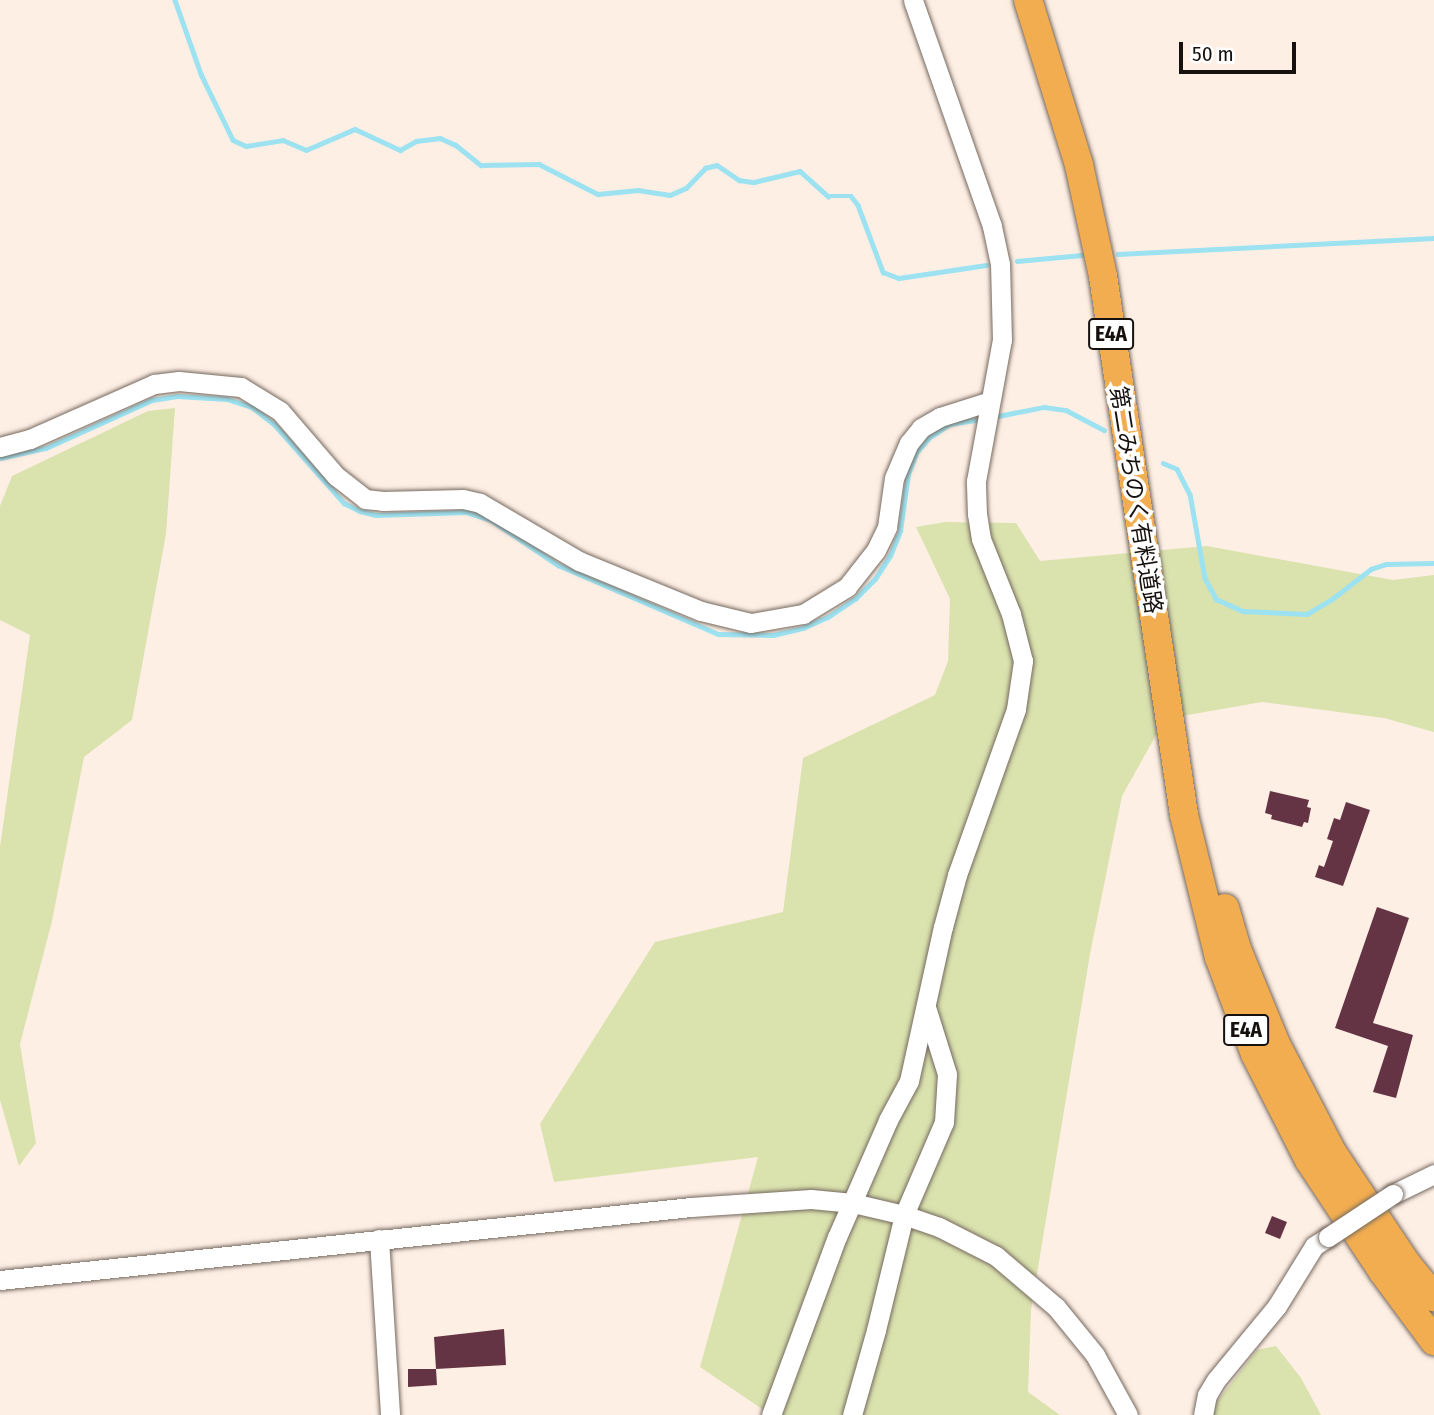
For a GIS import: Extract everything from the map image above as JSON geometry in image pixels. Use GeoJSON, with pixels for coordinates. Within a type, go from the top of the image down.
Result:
{"type":"FeatureCollection","features":[{"type":"Feature","properties":{"kind":"highway","name":"第二みちのく有料道路"},"geometry":{"type":"LineString","coordinates":[[1028,0],[1079,165],[1103,276],[1184,815],[1219,957],[1255,1054],[1309,1160],[1383,1272],[1434,1341]]}},
{"type":"Feature","properties":{"kind":"highway","name":"第二みちのく有料道路"},"geometry":{"type":"LineString","coordinates":[[1162,676],[1197,813],[1237,949],[1276,1044],[1332,1152],[1407,1264],[1434,1297]]}},
{"type":"Feature","properties":{"kind":"street"},"geometry":{"type":"LineString","coordinates":[[771,1415],[853,1203],[888,1120],[909,1081],[957,875],[1016,709],[1023,661],[1011,614],[981,539],[979,526],[976,481],[1004,314],[992,226],[913,0]]}},
{"type":"Feature","properties":{"kind":"street"},"geometry":{"type":"LineString","coordinates":[[0,447],[30,439],[154,384],[179,381],[241,387],[280,411],[336,476],[365,499],[463,499],[481,503],[579,561],[701,611],[751,623],[803,614],[847,587],[876,550],[887,527],[894,478],[899,461],[909,443],[921,428],[940,417],[990,404]]}},
{"type":"Feature","properties":{"kind":"street"},"geometry":{"type":"LineString","coordinates":[[852,1415],[904,1215],[944,1122],[947,1074],[927,1009]]}},
{"type":"Feature","properties":{"kind":"street"},"geometry":{"type":"LineString","coordinates":[[1203,1415],[1208,1395],[1216,1380],[1277,1306],[1314,1246],[1393,1194],[1434,1174]]}},
{"type":"Feature","properties":{"kind":"street"},"geometry":{"type":"LineString","coordinates":[[0,1280],[691,1207],[811,1199],[853,1203],[904,1215],[939,1227],[996,1256],[1056,1307],[1095,1354],[1128,1415]]}},
{"type":"Feature","properties":{"kind":"street"},"geometry":{"type":"LineString","coordinates":[[379,1239],[390,1415]]}},
{"type":"Feature","properties":{"kind":"green space"},"geometry":{"type":"Polygon","coordinates":[[[175,408],[166,534],[132,720],[84,757],[52,921],[20,1044],[36,1143],[19,1166],[0,1100],[0,847],[30,635],[0,620],[0,506],[12,476],[148,411],[175,408]]]}},
{"type":"Feature","properties":{"kind":"green space"},"geometry":{"type":"Polygon","coordinates":[[[945,522],[1016,523],[1040,561],[1207,546],[1393,580],[1434,575],[1434,732],[1384,718],[1262,702],[1165,719],[1122,796],[1090,954],[1031,1310],[1028,1392],[1060,1415],[771,1415],[700,1367],[758,1157],[554,1182],[540,1124],[655,942],[783,912],[803,758],[935,695],[948,661],[950,599],[916,527],[945,522]]]}},
{"type":"Feature","properties":{"kind":"green space"},"geometry":{"type":"Polygon","coordinates":[[[1276,1346],[1301,1378],[1321,1415],[1197,1415],[1212,1408],[1257,1350],[1276,1346]]]}},
{"type":"Feature","properties":{"kind":"building"},"geometry":{"type":"Polygon","coordinates":[[[1270,791],[1309,800],[1307,807],[1311,808],[1308,823],[1304,822],[1302,827],[1271,819],[1272,815],[1265,813],[1270,791]]]}},
{"type":"Feature","properties":{"kind":"building"},"geometry":{"type":"Polygon","coordinates":[[[1346,802],[1370,810],[1343,886],[1315,877],[1319,865],[1324,867],[1333,841],[1327,839],[1334,818],[1340,820],[1346,802]]]}},
{"type":"Feature","properties":{"kind":"building"},"geometry":{"type":"Polygon","coordinates":[[[1377,907],[1409,918],[1373,1023],[1413,1035],[1396,1098],[1373,1092],[1388,1046],[1335,1028],[1377,907]]]}},
{"type":"Feature","properties":{"kind":"building"},"geometry":{"type":"Polygon","coordinates":[[[1272,1216],[1287,1222],[1280,1239],[1265,1233],[1272,1216]]]}},
{"type":"Feature","properties":{"kind":"building"},"geometry":{"type":"Polygon","coordinates":[[[504,1329],[506,1365],[436,1369],[434,1337],[504,1329]]]}},
{"type":"Feature","properties":{"kind":"building"},"geometry":{"type":"Polygon","coordinates":[[[408,1369],[436,1369],[437,1385],[408,1387],[408,1369]]]}},
{"type":"Feature","properties":{"kind":"waterway"},"geometry":{"type":"LineString","coordinates":[[175,0],[201,74],[233,140],[246,146],[283,140],[306,150],[355,129],[400,150],[416,141],[440,138],[456,145],[481,165],[539,164],[598,194],[638,190],[670,195],[686,188],[705,168],[717,165],[739,180],[754,182],[800,171],[828,196],[851,196],[858,205],[883,272],[899,278],[986,265]]}},
{"type":"Feature","properties":{"kind":"waterway"},"geometry":{"type":"LineString","coordinates":[[1118,254],[1434,238]]}},
{"type":"Feature","properties":{"kind":"waterway"},"geometry":{"type":"LineString","coordinates":[[1017,261],[1082,255]]}},
{"type":"Feature","properties":{"kind":"waterway"},"geometry":{"type":"LineString","coordinates":[[0,458],[46,448],[152,400],[177,396],[227,399],[252,407],[274,424],[344,503],[360,511],[376,515],[466,512],[491,520],[558,565],[718,634],[773,635],[803,628],[828,617],[855,599],[875,579],[890,556],[900,531],[908,474],[916,453],[930,437],[950,424],[981,419]]}},
{"type":"Feature","properties":{"kind":"waterway"},"geometry":{"type":"LineString","coordinates":[[993,417],[1044,407],[1066,410],[1104,430]]}},
{"type":"Feature","properties":{"kind":"waterway"},"geometry":{"type":"LineString","coordinates":[[1163,463],[1177,469],[1190,494],[1205,578],[1216,599],[1243,611],[1307,614],[1332,599],[1371,569],[1386,564],[1434,563]]}}]}
